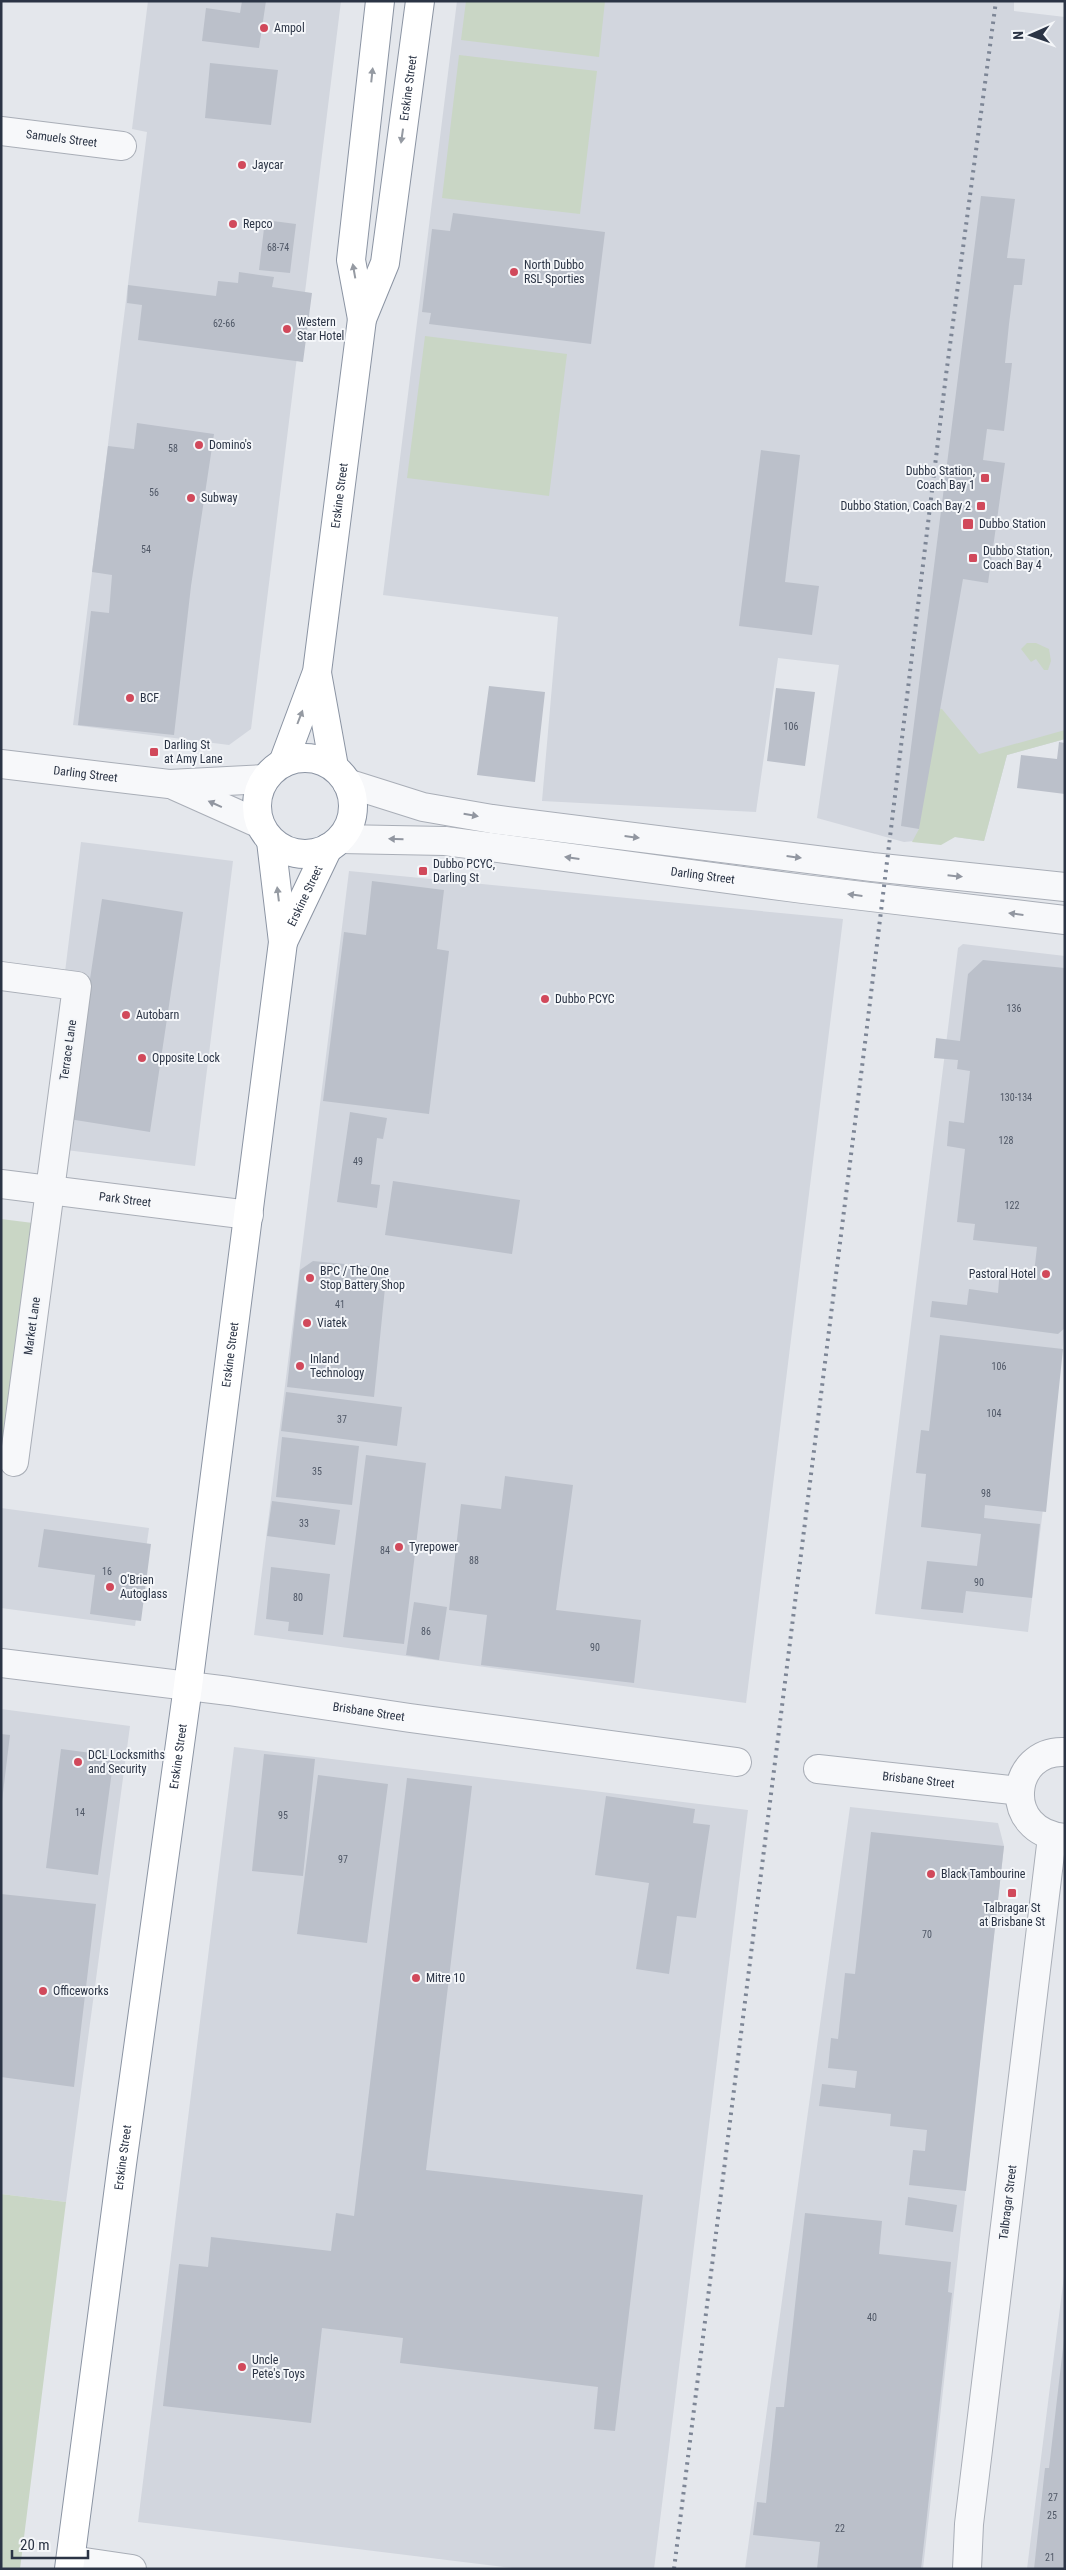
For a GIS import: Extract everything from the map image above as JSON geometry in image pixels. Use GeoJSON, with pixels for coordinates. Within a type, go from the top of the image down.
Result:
{"type":"FeatureCollection","features":[{"type":"Feature","properties":{"kind":"highway","name":"Erskine Street"},"geometry":{"type":"LineString","coordinates":[[362,319],[352,260],[380,1]]}},
{"type":"Feature","properties":{"kind":"highway","name":"Erskine Street"},"geometry":{"type":"LineString","coordinates":[[274,771],[317,672],[362,319],[386,263],[420,1]]}},
{"type":"Feature","properties":{"kind":"highway","name":"Erskine Street"},"geometry":{"type":"LineString","coordinates":[[317,672],[340,775]]}},
{"type":"Feature","properties":{"kind":"highway"},"geometry":{"type":"LineString","coordinates":[[295,758],[309,758],[322,760],[340,775],[352,797],[352,812],[348,826],[334,843],[314,853],[298,854],[284,850],[266,832],[257,809],[258,793],[274,771],[295,758]]}},
{"type":"Feature","properties":{"kind":"highway","name":"Erskine Street"},"geometry":{"type":"LineString","coordinates":[[70,2564],[122,2164],[188,1686],[283,942],[266,832]]}},
{"type":"Feature","properties":{"kind":"highway","name":"Erskine Street"},"geometry":{"type":"LineString","coordinates":[[283,942],[334,843]]}},
{"type":"Feature","properties":{"kind":"street","name":"Samuels Street"},"geometry":{"type":"LineString","coordinates":[[1,131],[122,146]]}},
{"type":"Feature","properties":{"kind":"street","name":"Darling Street"},"geometry":{"type":"LineString","coordinates":[[1,764],[169,784],[274,771]]}},
{"type":"Feature","properties":{"kind":"street"},"geometry":{"type":"LineString","coordinates":[[340,775],[424,807],[492,819],[886,869],[1065,887]]}},
{"type":"Feature","properties":{"kind":"street","name":"Darling Street"},"geometry":{"type":"LineString","coordinates":[[169,784],[266,832]]}},
{"type":"Feature","properties":{"kind":"street","name":"Darling Street"},"geometry":{"type":"LineString","coordinates":[[334,843],[445,841],[803,889],[1065,920]]}},
{"type":"Feature","properties":{"kind":"street","name":"Terrace Lane"},"geometry":{"type":"LineString","coordinates":[[1,976],[77,986],[50,1191]]}},
{"type":"Feature","properties":{"kind":"street","name":"Park Street"},"geometry":{"type":"LineString","coordinates":[[1,1184],[248,1215]]}},
{"type":"Feature","properties":{"kind":"street","name":"Market Lane"},"geometry":{"type":"LineString","coordinates":[[14,1462],[50,1191]]}},
{"type":"Feature","properties":{"kind":"street","name":"Brisbane Street"},"geometry":{"type":"LineString","coordinates":[[1,1663],[188,1686],[737,1762]]}},
{"type":"Feature","properties":{"kind":"street"},"geometry":{"type":"LineString","coordinates":[[1058,1837],[1040,1832],[1024,1814],[1020,1790],[1022,1780],[1034,1763],[1064,1745]]}},
{"type":"Feature","properties":{"kind":"street","name":"Brisbane Street"},"geometry":{"type":"LineString","coordinates":[[818,1769],[1020,1790]]}},
{"type":"Feature","properties":{"kind":"street","name":"Talbragar Street"},"geometry":{"type":"LineString","coordinates":[[967,2569],[969,2524],[1058,1837]]}},
{"type":"Feature","properties":{"kind":"street"},"geometry":{"type":"LineString","coordinates":[[70,2564],[132,2569]]}},
{"type":"Feature","properties":{"kind":"shaded area"},"geometry":{"type":"Polygon","coordinates":[[[148,1],[341,1],[251,729],[229,745],[73,725],[147,132],[132,129],[148,1]]]}},
{"type":"Feature","properties":{"kind":"shaded area"},"geometry":{"type":"Polygon","coordinates":[[[457,1],[1014,1],[1014,11],[1065,17],[1065,739],[1007,755],[984,841],[955,837],[904,842],[817,818],[839,665],[778,658],[756,812],[542,801],[558,617],[383,595],[457,1]]]}},
{"type":"Feature","properties":{"kind":"shaded area"},"geometry":{"type":"Polygon","coordinates":[[[81,842],[233,861],[195,1166],[66,1150],[88,975],[65,972],[81,842]]]}},
{"type":"Feature","properties":{"kind":"shaded area"},"geometry":{"type":"Polygon","coordinates":[[[349,871],[843,919],[746,1703],[254,1635],[349,871]]]}},
{"type":"Feature","properties":{"kind":"shaded area"},"geometry":{"type":"Polygon","coordinates":[[[963,944],[1065,956],[1065,1328],[1028,1632],[875,1614],[958,948],[963,944]]]}},
{"type":"Feature","properties":{"kind":"shaded area"},"geometry":{"type":"Polygon","coordinates":[[[1,1508],[149,1528],[135,1626],[1,1608],[1,1508]]]}},
{"type":"Feature","properties":{"kind":"shaded area"},"geometry":{"type":"Polygon","coordinates":[[[1,1709],[130,1726],[66,2202],[1,2194],[1,1709]]]}},
{"type":"Feature","properties":{"kind":"shaded area"},"geometry":{"type":"Polygon","coordinates":[[[234,1747],[748,1810],[654,2569],[520,2569],[138,2522],[234,1747]]]}},
{"type":"Feature","properties":{"kind":"shaded area"},"geometry":{"type":"Polygon","coordinates":[[[850,1807],[998,1823],[1004,1846],[923,2569],[745,2569],[850,1807]]]}},
{"type":"Feature","properties":{"kind":"shaded area"},"geometry":{"type":"Polygon","coordinates":[[[1065,2268],[1065,2569],[1027,2569],[1065,2268]]]}},
{"type":"Feature","properties":{"kind":"green space"},"geometry":{"type":"Polygon","coordinates":[[[466,1],[605,1],[599,57],[461,40],[466,1]]]}},
{"type":"Feature","properties":{"kind":"green space"},"geometry":{"type":"Polygon","coordinates":[[[459,55],[597,71],[580,214],[442,198],[459,55]]]}},
{"type":"Feature","properties":{"kind":"green space"},"geometry":{"type":"Polygon","coordinates":[[[425,336],[567,354],[549,496],[407,478],[425,336]]]}},
{"type":"Feature","properties":{"kind":"green space"},"geometry":{"type":"Polygon","coordinates":[[[1027,643],[1036,643],[1049,649],[1051,661],[1048,670],[1044,670],[1036,659],[1031,662],[1021,649],[1027,643]]]}},
{"type":"Feature","properties":{"kind":"green space"},"geometry":{"type":"Polygon","coordinates":[[[936,708],[942,709],[979,754],[1065,730],[1065,739],[1007,755],[984,841],[955,837],[941,845],[912,842],[919,829],[936,708]]]}},
{"type":"Feature","properties":{"kind":"green space"},"geometry":{"type":"Polygon","coordinates":[[[1,1219],[33,1223],[1,1469],[1,1219]]]}},
{"type":"Feature","properties":{"kind":"green space"},"geometry":{"type":"Polygon","coordinates":[[[1,2194],[66,2202],[20,2569],[1,2569],[1,2194]]]}},
{"type":"Feature","properties":{"kind":"building"},"geometry":{"type":"Polygon","coordinates":[[[242,1],[266,1],[259,48],[202,41],[206,8],[240,13],[242,1]]]}},
{"type":"Feature","properties":{"kind":"building"},"geometry":{"type":"Polygon","coordinates":[[[210,63],[278,70],[271,125],[205,118],[210,63]]]}},
{"type":"Feature","properties":{"kind":"building","name":"Dubbo Station"},"geometry":{"type":"Polygon","coordinates":[[[981,196],[1015,199],[1007,258],[1025,259],[1022,285],[1014,285],[1009,324],[1005,363],[1012,363],[1004,431],[987,429],[983,460],[1005,463],[988,583],[963,579],[919,829],[901,826],[981,196]]]}},
{"type":"Feature","properties":{"kind":"building","name":"North Dubbo RSL Sporties"},"geometry":{"type":"Polygon","coordinates":[[[453,213],[605,232],[591,344],[429,324],[431,313],[422,312],[432,229],[450,231],[453,213]]]}},
{"type":"Feature","properties":{"kind":"building"},"geometry":{"type":"Polygon","coordinates":[[[265,220],[296,224],[290,273],[259,270],[265,220]]]}},
{"type":"Feature","properties":{"kind":"building"},"geometry":{"type":"Polygon","coordinates":[[[239,272],[274,277],[272,287],[312,293],[303,362],[138,340],[142,305],[127,303],[128,285],[216,296],[218,281],[238,283],[239,272]]]}},
{"type":"Feature","properties":{"kind":"building"},"geometry":{"type":"Polygon","coordinates":[[[137,423],[214,434],[191,586],[174,735],[78,725],[91,611],[109,613],[112,575],[92,572],[108,446],[134,449],[137,423]]]}},
{"type":"Feature","properties":{"kind":"building"},"geometry":{"type":"Polygon","coordinates":[[[761,450],[800,455],[785,582],[819,586],[812,635],[739,626],[761,450]]]}},
{"type":"Feature","properties":{"kind":"building"},"geometry":{"type":"Polygon","coordinates":[[[489,686],[545,692],[535,782],[477,775],[489,686]]]}},
{"type":"Feature","properties":{"kind":"building"},"geometry":{"type":"Polygon","coordinates":[[[776,688],[815,692],[805,766],[767,761],[776,688]]]}},
{"type":"Feature","properties":{"kind":"building"},"geometry":{"type":"Polygon","coordinates":[[[1059,742],[1065,743],[1065,794],[1017,788],[1021,755],[1057,759],[1059,742]]]}},
{"type":"Feature","properties":{"kind":"building"},"geometry":{"type":"Polygon","coordinates":[[[372,881],[444,890],[437,949],[449,951],[429,1114],[323,1101],[344,932],[366,935],[372,881]]]}},
{"type":"Feature","properties":{"kind":"building","name":"Autobarn"},"geometry":{"type":"Polygon","coordinates":[[[102,899],[183,912],[150,1132],[69,1119],[102,899]]]}},
{"type":"Feature","properties":{"kind":"building"},"geometry":{"type":"Polygon","coordinates":[[[983,960],[1065,968],[1065,1328],[1058,1334],[930,1317],[932,1301],[967,1305],[969,1289],[998,1293],[1000,1269],[1034,1273],[1037,1247],[973,1240],[975,1224],[957,1222],[965,1149],[947,1146],[949,1121],[964,1123],[970,1071],[957,1069],[958,1060],[934,1058],[936,1038],[960,1041],[968,974],[983,960]]]}},
{"type":"Feature","properties":{"kind":"building"},"geometry":{"type":"Polygon","coordinates":[[[350,1112],[387,1118],[383,1139],[377,1138],[371,1184],[380,1185],[377,1208],[337,1202],[350,1112]]]}},
{"type":"Feature","properties":{"kind":"building"},"geometry":{"type":"Polygon","coordinates":[[[393,1181],[520,1200],[512,1254],[385,1235],[393,1181]]]}},
{"type":"Feature","properties":{"kind":"building"},"geometry":{"type":"Polygon","coordinates":[[[313,1261],[387,1268],[374,1397],[287,1387],[300,1270],[313,1261]]]}},
{"type":"Feature","properties":{"kind":"building"},"geometry":{"type":"Polygon","coordinates":[[[940,1335],[1063,1349],[1046,1512],[985,1505],[984,1518],[1040,1524],[1032,1598],[966,1591],[963,1613],[921,1609],[927,1561],[977,1566],[981,1534],[921,1527],[926,1474],[916,1473],[921,1430],[929,1431],[940,1335]]]}},
{"type":"Feature","properties":{"kind":"building"},"geometry":{"type":"Polygon","coordinates":[[[286,1392],[402,1407],[397,1446],[281,1431],[286,1392]]]}},
{"type":"Feature","properties":{"kind":"building"},"geometry":{"type":"Polygon","coordinates":[[[282,1437],[359,1446],[352,1505],[276,1497],[282,1437]]]}},
{"type":"Feature","properties":{"kind":"building"},"geometry":{"type":"Polygon","coordinates":[[[366,1455],[426,1463],[404,1644],[343,1637],[366,1455]]]}},
{"type":"Feature","properties":{"kind":"building"},"geometry":{"type":"Polygon","coordinates":[[[505,1476],[573,1485],[556,1610],[641,1620],[634,1683],[481,1665],[487,1615],[449,1610],[461,1504],[501,1509],[505,1476]]]}},
{"type":"Feature","properties":{"kind":"building"},"geometry":{"type":"Polygon","coordinates":[[[272,1501],[340,1510],[335,1545],[267,1536],[272,1501]]]}},
{"type":"Feature","properties":{"kind":"building"},"geometry":{"type":"Polygon","coordinates":[[[44,1529],[151,1544],[141,1621],[90,1614],[95,1575],[38,1567],[44,1529]]]}},
{"type":"Feature","properties":{"kind":"building"},"geometry":{"type":"Polygon","coordinates":[[[271,1567],[330,1574],[323,1635],[288,1631],[289,1622],[266,1619],[271,1567]]]}},
{"type":"Feature","properties":{"kind":"building"},"geometry":{"type":"Polygon","coordinates":[[[414,1602],[447,1607],[439,1660],[406,1655],[414,1602]]]}},
{"type":"Feature","properties":{"kind":"building"},"geometry":{"type":"Polygon","coordinates":[[[1,1734],[10,1735],[2,1801],[1,1801],[1,1734]]]}},
{"type":"Feature","properties":{"kind":"building"},"geometry":{"type":"Polygon","coordinates":[[[61,1749],[114,1756],[98,1875],[46,1868],[61,1749]]]}},
{"type":"Feature","properties":{"kind":"building"},"geometry":{"type":"Polygon","coordinates":[[[264,1754],[315,1759],[303,1876],[252,1871],[264,1754]]]}},
{"type":"Feature","properties":{"kind":"building"},"geometry":{"type":"Polygon","coordinates":[[[318,1775],[388,1784],[367,1943],[297,1934],[318,1775]]]}},
{"type":"Feature","properties":{"kind":"building","name":"Mitre 10"},"geometry":{"type":"Polygon","coordinates":[[[407,1778],[472,1786],[426,2170],[643,2195],[615,2431],[594,2429],[598,2387],[400,2363],[403,2338],[322,2328],[311,2423],[163,2406],[179,2264],[208,2267],[211,2237],[331,2251],[336,2213],[354,2216],[407,1778]]]}},
{"type":"Feature","properties":{"kind":"building"},"geometry":{"type":"Polygon","coordinates":[[[606,1796],[695,1809],[693,1823],[710,1825],[696,1918],[677,1916],[669,1974],[636,1969],[649,1883],[595,1875],[606,1796]]]}},
{"type":"Feature","properties":{"kind":"building"},"geometry":{"type":"Polygon","coordinates":[[[871,1832],[1004,1846],[966,2191],[909,2185],[913,2150],[925,2151],[927,2130],[890,2126],[891,2114],[819,2106],[822,2084],[855,2088],[857,2071],[828,2068],[831,2038],[838,2039],[845,1973],[855,1974],[871,1832]]]}},
{"type":"Feature","properties":{"kind":"building","name":"Officeworks"},"geometry":{"type":"Polygon","coordinates":[[[1,1894],[96,1904],[74,2087],[1,2077],[1,1894]]]}},
{"type":"Feature","properties":{"kind":"building"},"geometry":{"type":"Polygon","coordinates":[[[908,2197],[957,2205],[953,2232],[905,2225],[908,2197]]]}},
{"type":"Feature","properties":{"kind":"building"},"geometry":{"type":"Polygon","coordinates":[[[805,2213],[882,2221],[879,2254],[951,2262],[948,2292],[952,2293],[921,2569],[817,2569],[820,2542],[753,2535],[757,2502],[766,2503],[776,2407],[784,2407],[805,2213]]]}},
{"type":"Feature","properties":{"kind":"building"},"geometry":{"type":"Polygon","coordinates":[[[1064,2339],[1065,2569],[1034,2569],[1045,2468],[1049,2468],[1064,2339]]]}},
{"type":"Feature","properties":{"kind":"railway"},"geometry":{"type":"LineString","coordinates":[[674,2569],[866,1035],[946,375],[996,1]]}},
{"type":"Feature","properties":{"kind":"place","name":"Ampol"},"geometry":{"type":"Point","coordinates":[264,28]}},
{"type":"Feature","properties":{"kind":"place","name":"Jaycar"},"geometry":{"type":"Point","coordinates":[242,165]}},
{"type":"Feature","properties":{"kind":"place","name":"Repco"},"geometry":{"type":"Point","coordinates":[233,224]}},
{"type":"Feature","properties":{"kind":"place","name":"North Dubbo RSL Sporties"},"geometry":{"type":"Point","coordinates":[514,272]}},
{"type":"Feature","properties":{"kind":"place","name":"Western Star Hotel"},"geometry":{"type":"Point","coordinates":[287,329]}},
{"type":"Feature","properties":{"kind":"place","name":"Domino's"},"geometry":{"type":"Point","coordinates":[199,445]}},
{"type":"Feature","properties":{"kind":"place","name":"Dubbo Station, Coach Bay 1"},"geometry":{"type":"Point","coordinates":[985,478]}},
{"type":"Feature","properties":{"kind":"place","name":"Subway"},"geometry":{"type":"Point","coordinates":[191,498]}},
{"type":"Feature","properties":{"kind":"place","name":"Dubbo Station, Coach Bay 2"},"geometry":{"type":"Point","coordinates":[981,506]}},
{"type":"Feature","properties":{"kind":"place","name":"Dubbo Station"},"geometry":{"type":"Point","coordinates":[968,524]}},
{"type":"Feature","properties":{"kind":"place","name":"Dubbo Station, Coach Bay 4"},"geometry":{"type":"Point","coordinates":[973,558]}},
{"type":"Feature","properties":{"kind":"place","name":"BCF"},"geometry":{"type":"Point","coordinates":[130,698]}},
{"type":"Feature","properties":{"kind":"place","name":"Darling St at Amy Lane"},"geometry":{"type":"Point","coordinates":[154,752]}},
{"type":"Feature","properties":{"kind":"place","name":"Dubbo PCYC, Darling St"},"geometry":{"type":"Point","coordinates":[423,871]}},
{"type":"Feature","properties":{"kind":"place","name":"Dubbo PCYC"},"geometry":{"type":"Point","coordinates":[545,999]}},
{"type":"Feature","properties":{"kind":"place","name":"Autobarn"},"geometry":{"type":"Point","coordinates":[126,1015]}},
{"type":"Feature","properties":{"kind":"place","name":"Opposite Lock"},"geometry":{"type":"Point","coordinates":[142,1058]}},
{"type":"Feature","properties":{"kind":"place","name":"Pastoral Hotel"},"geometry":{"type":"Point","coordinates":[1046,1274]}},
{"type":"Feature","properties":{"kind":"place","name":"BPC / The One Stop Battery Shop"},"geometry":{"type":"Point","coordinates":[310,1278]}},
{"type":"Feature","properties":{"kind":"place","name":"Viatek"},"geometry":{"type":"Point","coordinates":[307,1323]}},
{"type":"Feature","properties":{"kind":"place","name":"Inland Technology"},"geometry":{"type":"Point","coordinates":[300,1366]}},
{"type":"Feature","properties":{"kind":"place","name":"Tyrepower"},"geometry":{"type":"Point","coordinates":[399,1547]}},
{"type":"Feature","properties":{"kind":"place","name":"O'Brien Autoglass"},"geometry":{"type":"Point","coordinates":[110,1587]}},
{"type":"Feature","properties":{"kind":"place","name":"DCL Locksmiths and Security"},"geometry":{"type":"Point","coordinates":[78,1762]}},
{"type":"Feature","properties":{"kind":"place","name":"Black Tambourine"},"geometry":{"type":"Point","coordinates":[931,1874]}},
{"type":"Feature","properties":{"kind":"place","name":"Talbragar St at Brisbane St"},"geometry":{"type":"Point","coordinates":[1012,1893]}},
{"type":"Feature","properties":{"kind":"place","name":"Mitre 10"},"geometry":{"type":"Point","coordinates":[416,1978]}},
{"type":"Feature","properties":{"kind":"place","name":"Officeworks"},"geometry":{"type":"Point","coordinates":[43,1991]}},
{"type":"Feature","properties":{"kind":"place","name":"Uncle Pete's Toys"},"geometry":{"type":"Point","coordinates":[242,2367]}}]}
